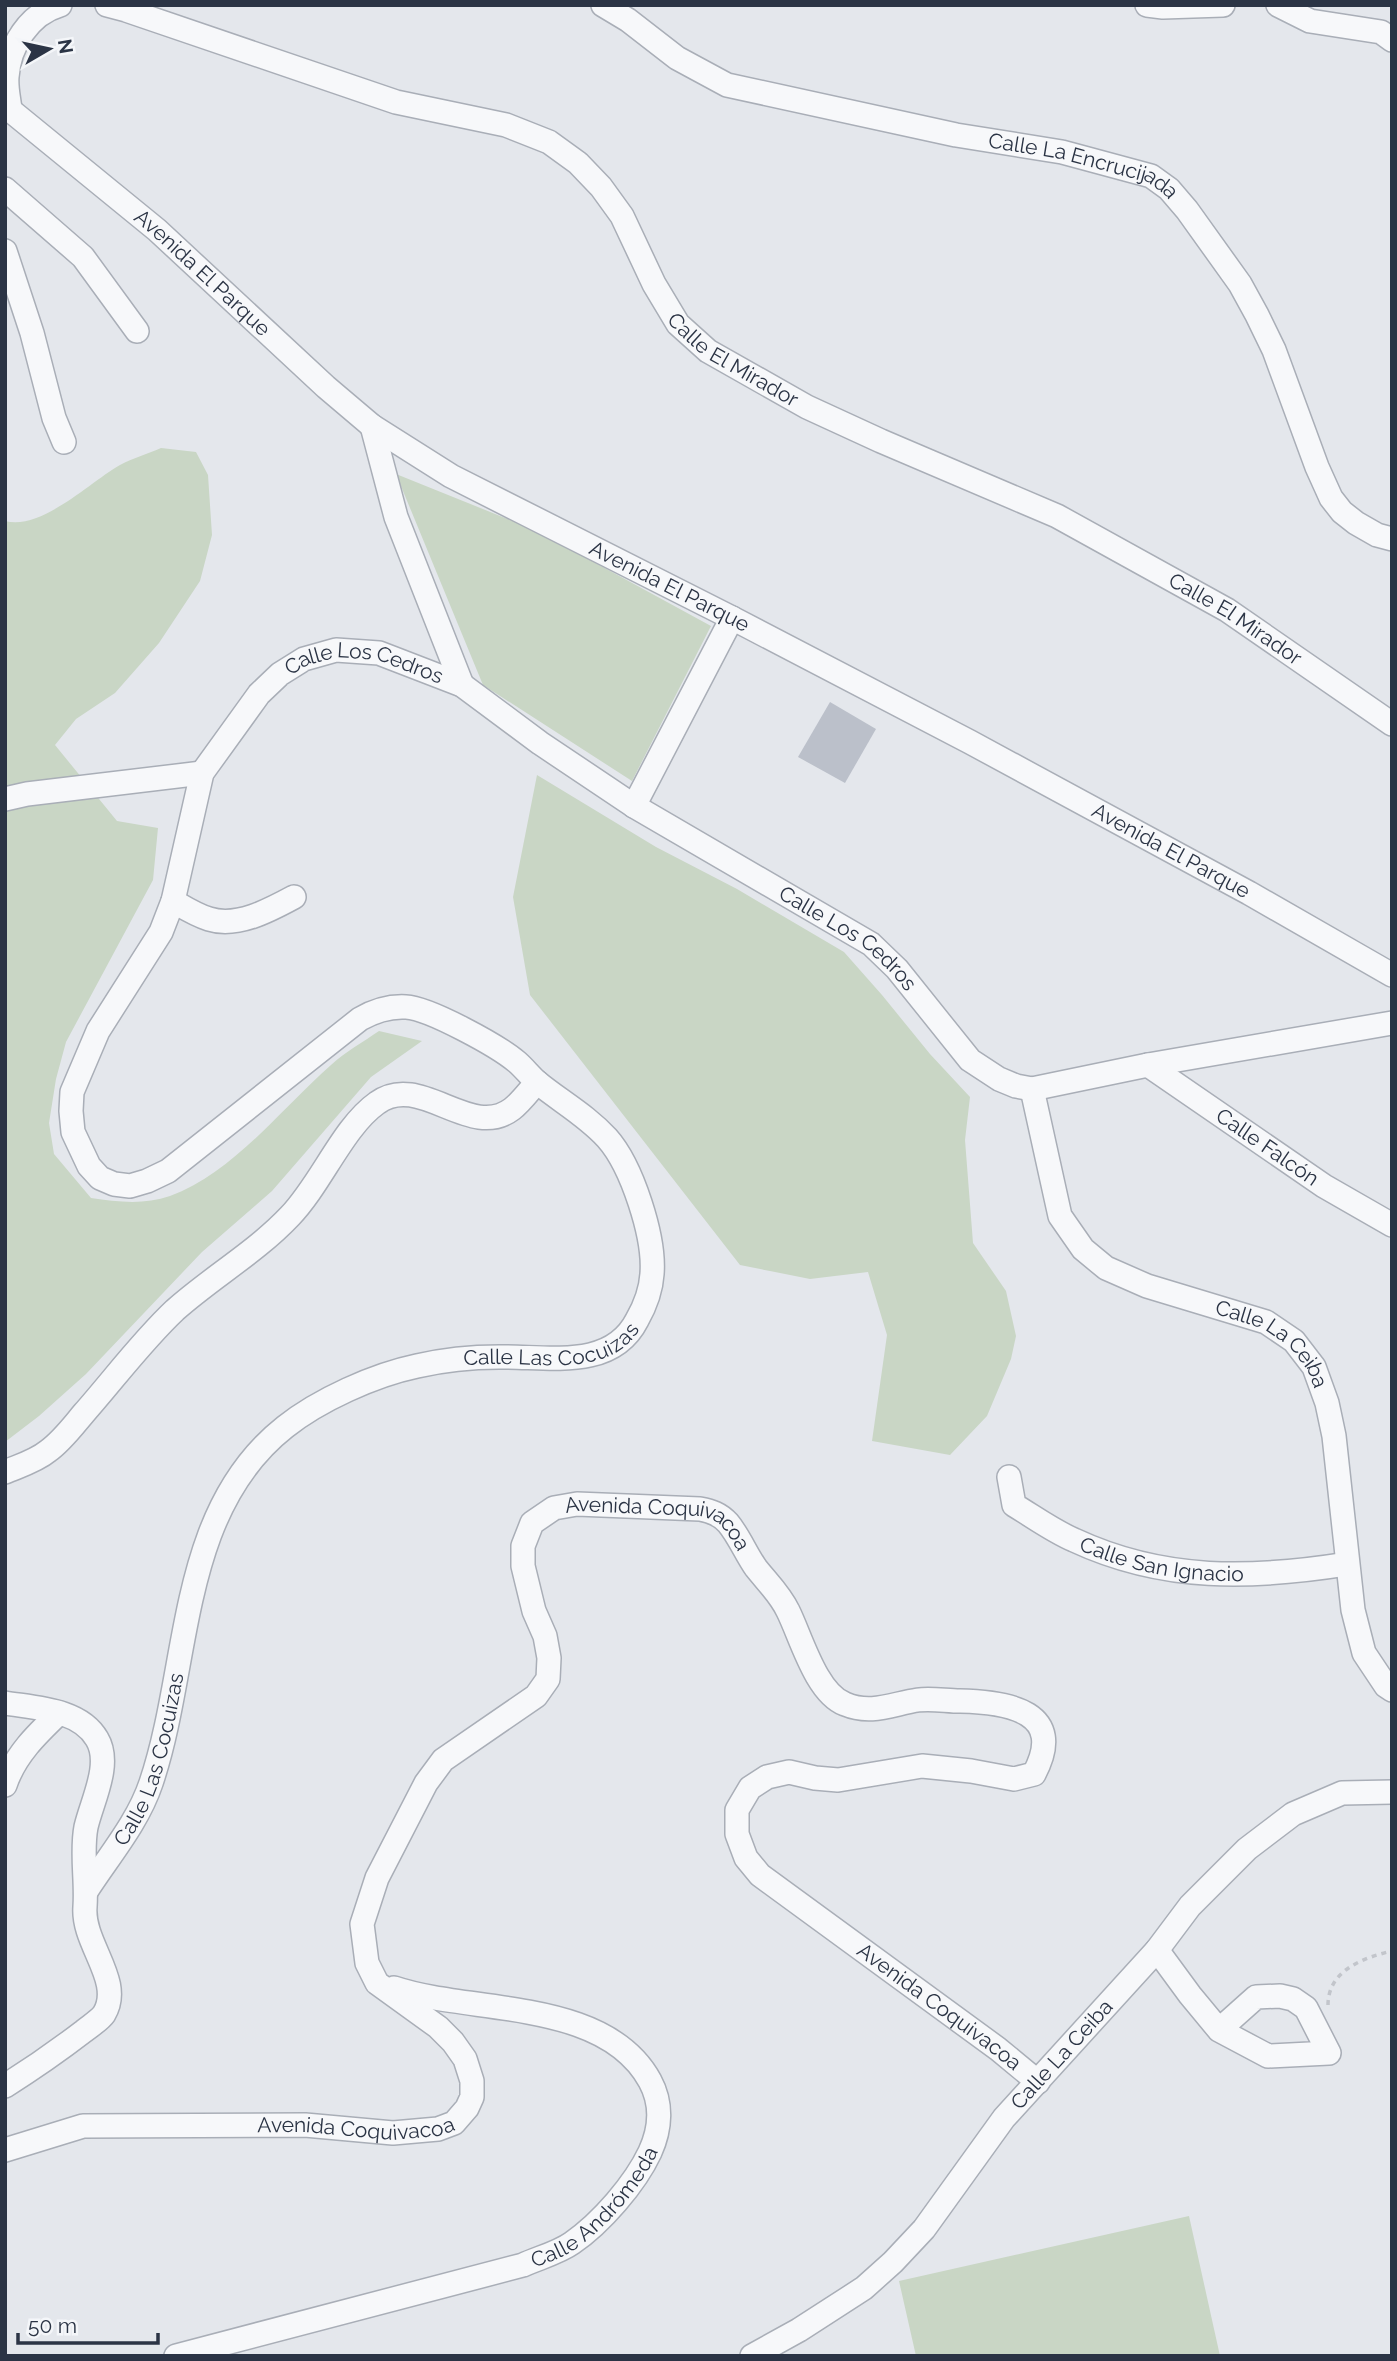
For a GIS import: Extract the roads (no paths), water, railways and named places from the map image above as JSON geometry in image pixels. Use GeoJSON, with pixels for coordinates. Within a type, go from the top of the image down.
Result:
{"type":"FeatureCollection","features":[{"type":"Feature","properties":{"kind":"street"},"geometry":{"type":"LineString","coordinates":[[8,113],[6,79],[10,58],[19,37],[41,15],[60,5]]}},
{"type":"Feature","properties":{"kind":"street","name":"Calle El Mirador"},"geometry":{"type":"LineString","coordinates":[[107,5],[396,102],[506,125],[549,142],[578,163],[601,187],[622,216],[654,284],[678,324],[708,351],[807,407],[1069,523],[1227,610],[1392,724]]}},
{"type":"Feature","properties":{"kind":"street","name":"Calle La Encrucijada"},"geometry":{"type":"LineString","coordinates":[[603,5],[628,20],[677,58],[727,85],[956,135],[1062,152],[1150,176],[1169,189],[1187,210],[1240,284],[1274,350],[1331,498],[1342,512],[1356,523],[1377,535],[1392,539]]}},
{"type":"Feature","properties":{"kind":"street"},"geometry":{"type":"LineString","coordinates":[[1147,5],[1203,8],[1223,5]]}},
{"type":"Feature","properties":{"kind":"street"},"geometry":{"type":"LineString","coordinates":[[1278,5],[1310,21],[1381,33],[1392,40]]}},
{"type":"Feature","properties":{"kind":"street","name":"Avenida El Parque"},"geometry":{"type":"LineString","coordinates":[[8,113],[157,230],[326,387],[372,426],[451,476],[732,618],[994,755],[1249,893],[1392,975]]}},
{"type":"Feature","properties":{"kind":"street"},"geometry":{"type":"LineString","coordinates":[[5,189],[83,257],[136,331]]}},
{"type":"Feature","properties":{"kind":"street"},"geometry":{"type":"LineString","coordinates":[[5,251],[32,332],[54,418],[64,442]]}},
{"type":"Feature","properties":{"kind":"street"},"geometry":{"type":"LineString","coordinates":[[372,426],[396,517],[461,685]]}},
{"type":"Feature","properties":{"kind":"street"},"geometry":{"type":"LineString","coordinates":[[634,806],[732,618]]}},
{"type":"Feature","properties":{"kind":"street","name":"Calle Los Cedros"},"geometry":{"type":"LineString","coordinates":[[537,1082],[516,1061],[488,1042],[422,1010],[391,1007],[375,1011],[343,1031],[168,1171],[147,1181],[130,1185],[114,1184],[100,1178],[89,1166],[73,1132],[72,1092],[98,1031],[161,932],[173,901],[202,773],[259,694],[281,674],[304,659],[336,650],[379,653],[461,685],[540,743],[634,806],[871,944],[897,970],[970,1060],[999,1079],[1016,1086],[1032,1089],[1148,1065],[1392,1023]]}},
{"type":"Feature","properties":{"kind":"street"},"geometry":{"type":"LineString","coordinates":[[5,799],[202,773]]}},
{"type":"Feature","properties":{"kind":"street"},"geometry":{"type":"LineString","coordinates":[[173,901],[211,920],[230,921],[250,917],[294,897]]}},
{"type":"Feature","properties":{"kind":"street","name":"Calle Falcón"},"geometry":{"type":"LineString","coordinates":[[1148,1065],[1324,1186],[1392,1225]]}},
{"type":"Feature","properties":{"kind":"street"},"geometry":{"type":"LineString","coordinates":[[5,1472],[47,1453],[175,1310],[290,1216],[367,1110],[384,1098],[403,1094],[448,1105],[468,1116],[486,1118],[510,1110],[537,1082]]}},
{"type":"Feature","properties":{"kind":"street","name":"Calle Las Cocuizas"},"geometry":{"type":"LineString","coordinates":[[87,1890],[133,1821],[149,1788],[160,1755],[193,1590],[207,1541],[224,1502],[250,1460],[285,1427],[325,1402],[374,1380],[414,1366],[458,1359],[495,1356],[579,1358],[607,1351],[625,1338],[636,1322],[647,1298],[653,1273],[650,1240],[632,1182],[610,1141],[582,1114],[537,1082]]}},
{"type":"Feature","properties":{"kind":"street","name":"Calle La Ceiba"},"geometry":{"type":"LineString","coordinates":[[1032,1089],[1060,1216],[1083,1249],[1106,1268],[1147,1286],[1266,1322],[1294,1341],[1314,1367],[1327,1403],[1334,1436],[1353,1610],[1364,1653],[1386,1686],[1392,1690]]}},
{"type":"Feature","properties":{"kind":"street","name":"Calle San Ignacio"},"geometry":{"type":"LineString","coordinates":[[1009,1477],[1014,1505],[1072,1540],[1129,1560],[1203,1575],[1253,1576],[1347,1564]]}},
{"type":"Feature","properties":{"kind":"street","name":"Avenida Coquivacoa"},"geometry":{"type":"LineString","coordinates":[[5,2150],[83,2126],[305,2125],[393,2133],[438,2129],[454,2123],[467,2108],[472,2097],[472,2081],[465,2059],[438,2027],[377,1983],[368,1964],[362,1924],[377,1878],[421,1791],[443,1760],[536,1696],[548,1679],[549,1658],[545,1636],[534,1611],[523,1566],[523,1546],[532,1523],[554,1508],[576,1504],[701,1508],[714,1511],[728,1522],[757,1569],[773,1587],[787,1609],[814,1668],[826,1688],[841,1703],[863,1710],[919,1700],[1007,1705],[1030,1714],[1044,1733],[1043,1757],[1034,1774],[1014,1779],[922,1766],[838,1780],[789,1772],[767,1777],[750,1788],[737,1810],[737,1834],[746,1858],[760,1875],[988,2041],[1038,2082]]}},
{"type":"Feature","properties":{"kind":"street"},"geometry":{"type":"LineString","coordinates":[[5,1703],[59,1713],[86,1725],[98,1740],[102,1758],[100,1777],[85,1830],[87,1890],[84,1917],[91,1944],[101,1960],[108,1980],[110,1997],[104,2015],[50,2057],[5,2086]]}},
{"type":"Feature","properties":{"kind":"street"},"geometry":{"type":"LineString","coordinates":[[5,1785],[10,1772],[33,1737],[59,1713]]}},
{"type":"Feature","properties":{"kind":"street","name":"Calle La Ceiba"},"geometry":{"type":"LineString","coordinates":[[752,2356],[799,2330],[864,2288],[893,2262],[924,2229],[1004,2118],[1157,1950],[1190,1906],[1247,1849],[1293,1814],[1342,1793],[1392,1792]]}},
{"type":"Feature","properties":{"kind":"street"},"geometry":{"type":"LineString","coordinates":[[1157,1950],[1219,2030]]}},
{"type":"Feature","properties":{"kind":"street","name":"Calle Andrómeda"},"geometry":{"type":"LineString","coordinates":[[176,2356],[523,2265],[571,2244],[612,2206],[644,2164],[656,2139],[659,2113],[655,2091],[644,2071],[611,2041],[593,2030],[529,2012],[418,1996],[377,1983]]}}]}
